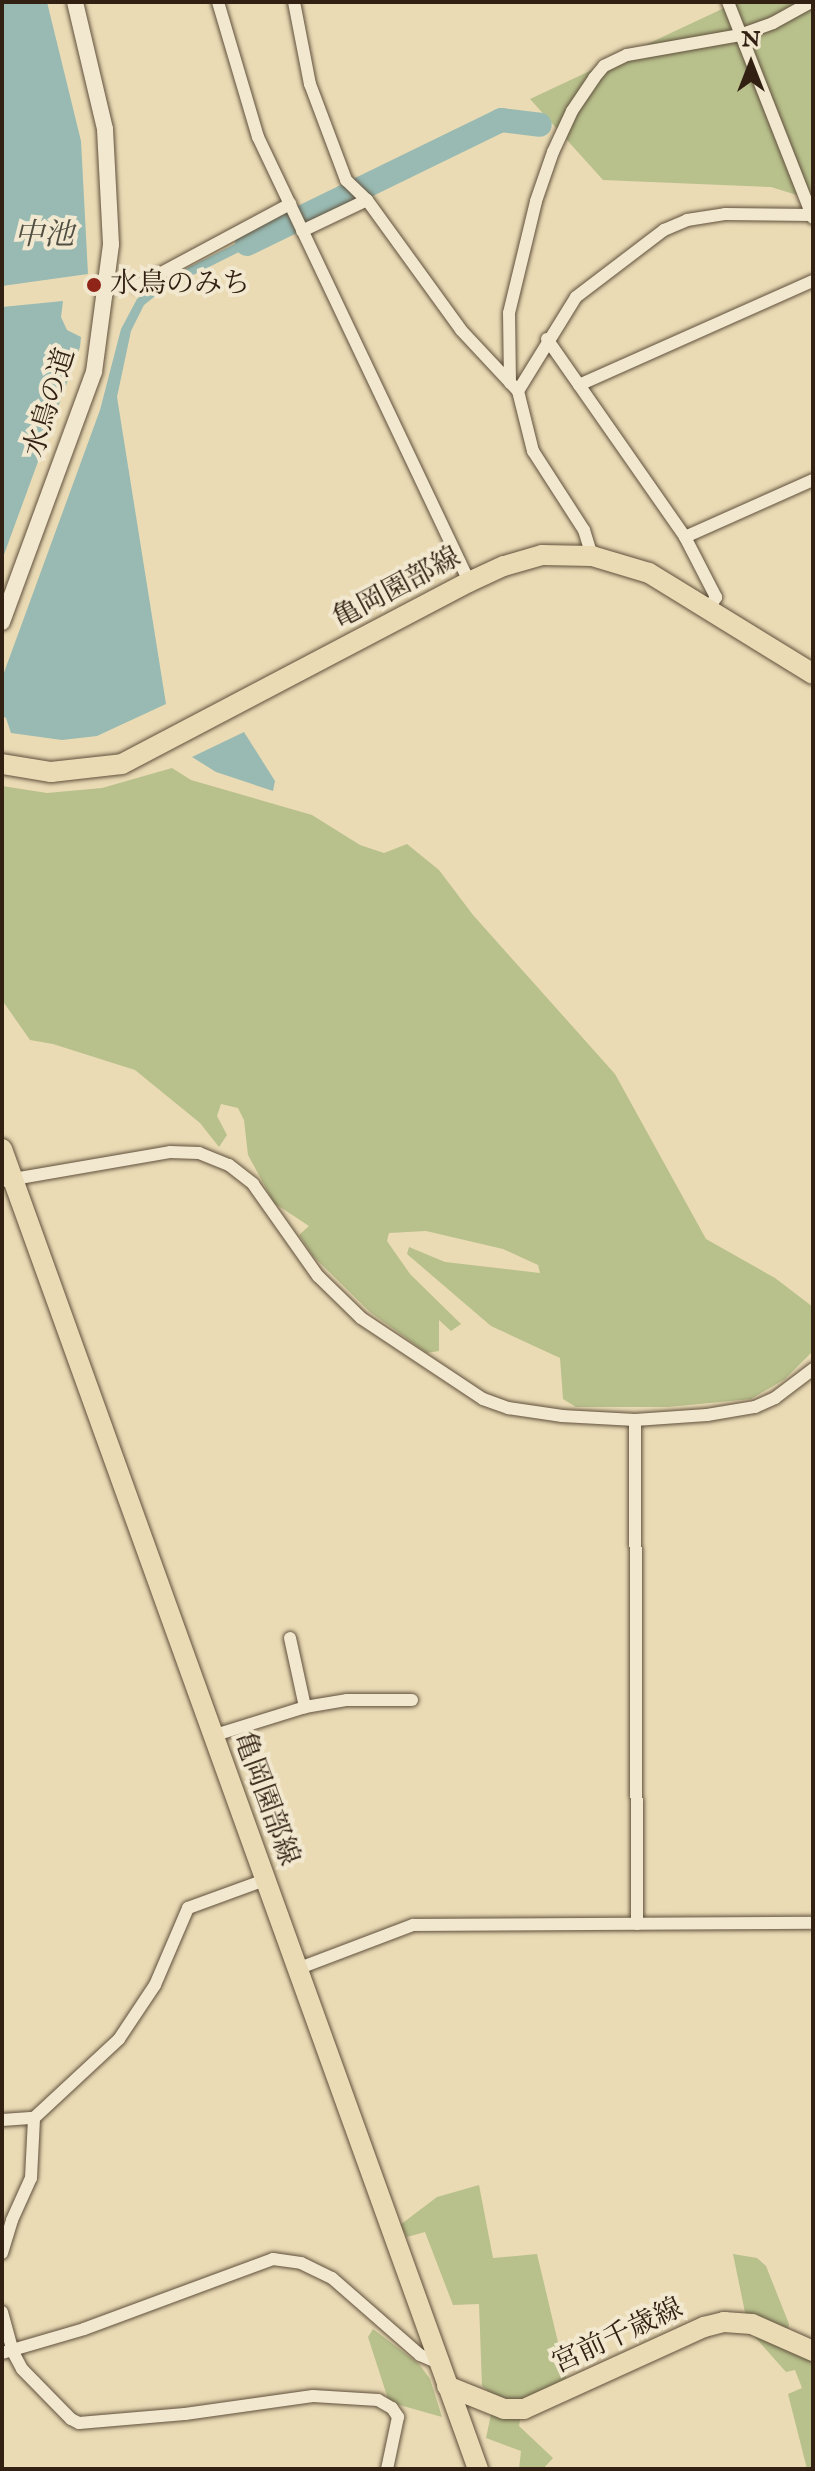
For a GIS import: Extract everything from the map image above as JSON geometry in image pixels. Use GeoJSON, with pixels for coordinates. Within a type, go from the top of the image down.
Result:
{"type":"FeatureCollection","features":[{"type":"Feature","properties":{"kind":"main road","name":"亀岡園部線"},"geometry":{"type":"LineString","coordinates":[[2,764],[51,772],[122,764],[469,582],[542,555],[592,556],[649,573],[813,674]]}},
{"type":"Feature","properties":{"kind":"main road","name":"亀岡園部線"},"geometry":{"type":"LineString","coordinates":[[2,1149],[8,1180],[478,2469]]}},
{"type":"Feature","properties":{"kind":"main road","name":"宮前千歳線"},"geometry":{"type":"LineString","coordinates":[[447,2386],[504,2409],[524,2409],[704,2327],[724,2322],[752,2324],[813,2351]]}},
{"type":"Feature","properties":{"kind":"street","name":"水鳥の道"},"geometry":{"type":"LineString","coordinates":[[2,622],[94,372],[111,244],[105,129],[75,2]]}},
{"type":"Feature","properties":{"kind":"street"},"geometry":{"type":"LineString","coordinates":[[218,2],[258,137],[469,582]]}},
{"type":"Feature","properties":{"kind":"street"},"geometry":{"type":"LineString","coordinates":[[294,2],[310,84],[346,180],[367,200],[461,330],[514,387]]}},
{"type":"Feature","properties":{"kind":"street"},"geometry":{"type":"LineString","coordinates":[[514,387],[576,297],[664,230],[687,220],[725,214],[812,217],[728,2]]}},
{"type":"Feature","properties":{"kind":"street"},"geometry":{"type":"LineString","coordinates":[[592,556],[584,530],[533,451],[514,387],[509,313],[536,201],[553,152],[572,111],[604,66],[627,55],[740,35],[773,23],[810,2]]}},
{"type":"Feature","properties":{"kind":"street"},"geometry":{"type":"LineString","coordinates":[[302,231],[367,200]]}},
{"type":"Feature","properties":{"kind":"street"},"geometry":{"type":"LineString","coordinates":[[137,286],[290,204]]}},
{"type":"Feature","properties":{"kind":"street"},"geometry":{"type":"LineString","coordinates":[[579,385],[813,281]]}},
{"type":"Feature","properties":{"kind":"street"},"geometry":{"type":"LineString","coordinates":[[547,339],[685,537],[716,597],[708,610]]}},
{"type":"Feature","properties":{"kind":"street"},"geometry":{"type":"LineString","coordinates":[[685,537],[813,480]]}},
{"type":"Feature","properties":{"kind":"street"},"geometry":{"type":"LineString","coordinates":[[8,1180],[170,1152],[199,1153],[229,1165],[253,1184],[318,1276],[361,1318],[483,1399],[508,1408],[562,1416],[635,1420],[755,1407],[775,1398],[813,1369]]}},
{"type":"Feature","properties":{"kind":"street"},"geometry":{"type":"LineString","coordinates":[[635,1420],[637,1924]]}},
{"type":"Feature","properties":{"kind":"street"},"geometry":{"type":"LineString","coordinates":[[290,1638],[305,1707]]}},
{"type":"Feature","properties":{"kind":"street"},"geometry":{"type":"LineString","coordinates":[[212,1736],[305,1707],[347,1700],[412,1700]]}},
{"type":"Feature","properties":{"kind":"street"},"geometry":{"type":"LineString","coordinates":[[2,2120],[34,2118],[119,2039],[155,1985],[188,1908],[265,1880]]}},
{"type":"Feature","properties":{"kind":"street"},"geometry":{"type":"LineString","coordinates":[[297,1969],[413,1925],[813,1923]]}},
{"type":"Feature","properties":{"kind":"street"},"geometry":{"type":"LineString","coordinates":[[2,2253],[12,2220],[31,2178],[34,2118]]}},
{"type":"Feature","properties":{"kind":"street"},"geometry":{"type":"LineString","coordinates":[[7,2352],[84,2329],[273,2259],[301,2263],[332,2278],[420,2355],[439,2363]]}},
{"type":"Feature","properties":{"kind":"street"},"geometry":{"type":"LineString","coordinates":[[2,2312],[7,2352],[71,2419],[79,2423],[185,2414],[313,2396],[378,2400],[392,2408],[398,2417],[387,2469]]}},
{"type":"Feature","properties":{"kind":"green space"},"geometry":{"type":"Polygon","coordinates":[[[737,2],[813,2],[813,200],[771,187],[603,180],[530,99],[737,2]]]}},
{"type":"Feature","properties":{"kind":"green space"},"geometry":{"type":"Polygon","coordinates":[[[172,768],[191,780],[312,815],[360,845],[384,853],[407,844],[439,870],[473,915],[615,1074],[706,1239],[775,1278],[813,1307],[813,1351],[785,1379],[751,1399],[668,1407],[576,1407],[563,1399],[560,1358],[491,1326],[407,1254],[409,1247],[445,1262],[540,1273],[538,1265],[503,1249],[426,1231],[389,1233],[387,1241],[410,1274],[461,1324],[451,1331],[439,1320],[439,1351],[427,1353],[370,1312],[313,1256],[299,1235],[309,1226],[274,1203],[248,1155],[244,1120],[238,1108],[221,1104],[217,1116],[227,1135],[219,1147],[200,1123],[135,1070],[53,1044],[30,1040],[2,1000],[2,786],[47,793],[102,788],[172,768]]]}},
{"type":"Feature","properties":{"kind":"green space"},"geometry":{"type":"Polygon","coordinates":[[[479,2185],[493,2258],[537,2254],[567,2380],[524,2398],[519,2426],[553,2458],[543,2469],[519,2469],[521,2451],[486,2438],[495,2396],[482,2386],[479,2304],[453,2305],[425,2232],[407,2237],[400,2225],[437,2197],[479,2185]]]}},
{"type":"Feature","properties":{"kind":"green space"},"geometry":{"type":"Polygon","coordinates":[[[733,2254],[757,2258],[766,2266],[789,2324],[788,2330],[746,2317],[733,2254]]]}},
{"type":"Feature","properties":{"kind":"green space"},"geometry":{"type":"Polygon","coordinates":[[[373,2329],[419,2364],[430,2379],[442,2417],[389,2402],[368,2337],[373,2329]]]}},
{"type":"Feature","properties":{"kind":"green space"},"geometry":{"type":"Polygon","coordinates":[[[754,2336],[813,2356],[813,2469],[807,2469],[788,2394],[802,2388],[795,2370],[786,2372],[754,2336]]]}},
{"type":"Feature","properties":{"kind":"water","name":"中池"},"geometry":{"type":"Polygon","coordinates":[[[2,2],[47,2],[81,141],[88,274],[2,286],[2,2]]]}},
{"type":"Feature","properties":{"kind":"water"},"geometry":{"type":"Polygon","coordinates":[[[245,239],[249,247],[163,290],[144,305],[131,331],[117,397],[166,704],[97,736],[62,740],[11,733],[6,718],[2,716],[2,678],[100,410],[121,329],[137,299],[159,282],[245,239]]]}},
{"type":"Feature","properties":{"kind":"water"},"geometry":{"type":"Polygon","coordinates":[[[63,301],[61,317],[67,330],[81,337],[80,347],[2,560],[2,307],[63,301]]]}},
{"type":"Feature","properties":{"kind":"water"},"geometry":{"type":"Polygon","coordinates":[[[244,732],[275,781],[273,791],[216,772],[192,757],[244,732]]]}},
{"type":"Feature","properties":{"kind":"waterway"},"geometry":{"type":"LineString","coordinates":[[247,244],[501,120],[540,125]]}},
{"type":"Feature","properties":{"kind":"place","name":"水鳥のみち"},"geometry":{"type":"Point","coordinates":[94,285]}}]}
